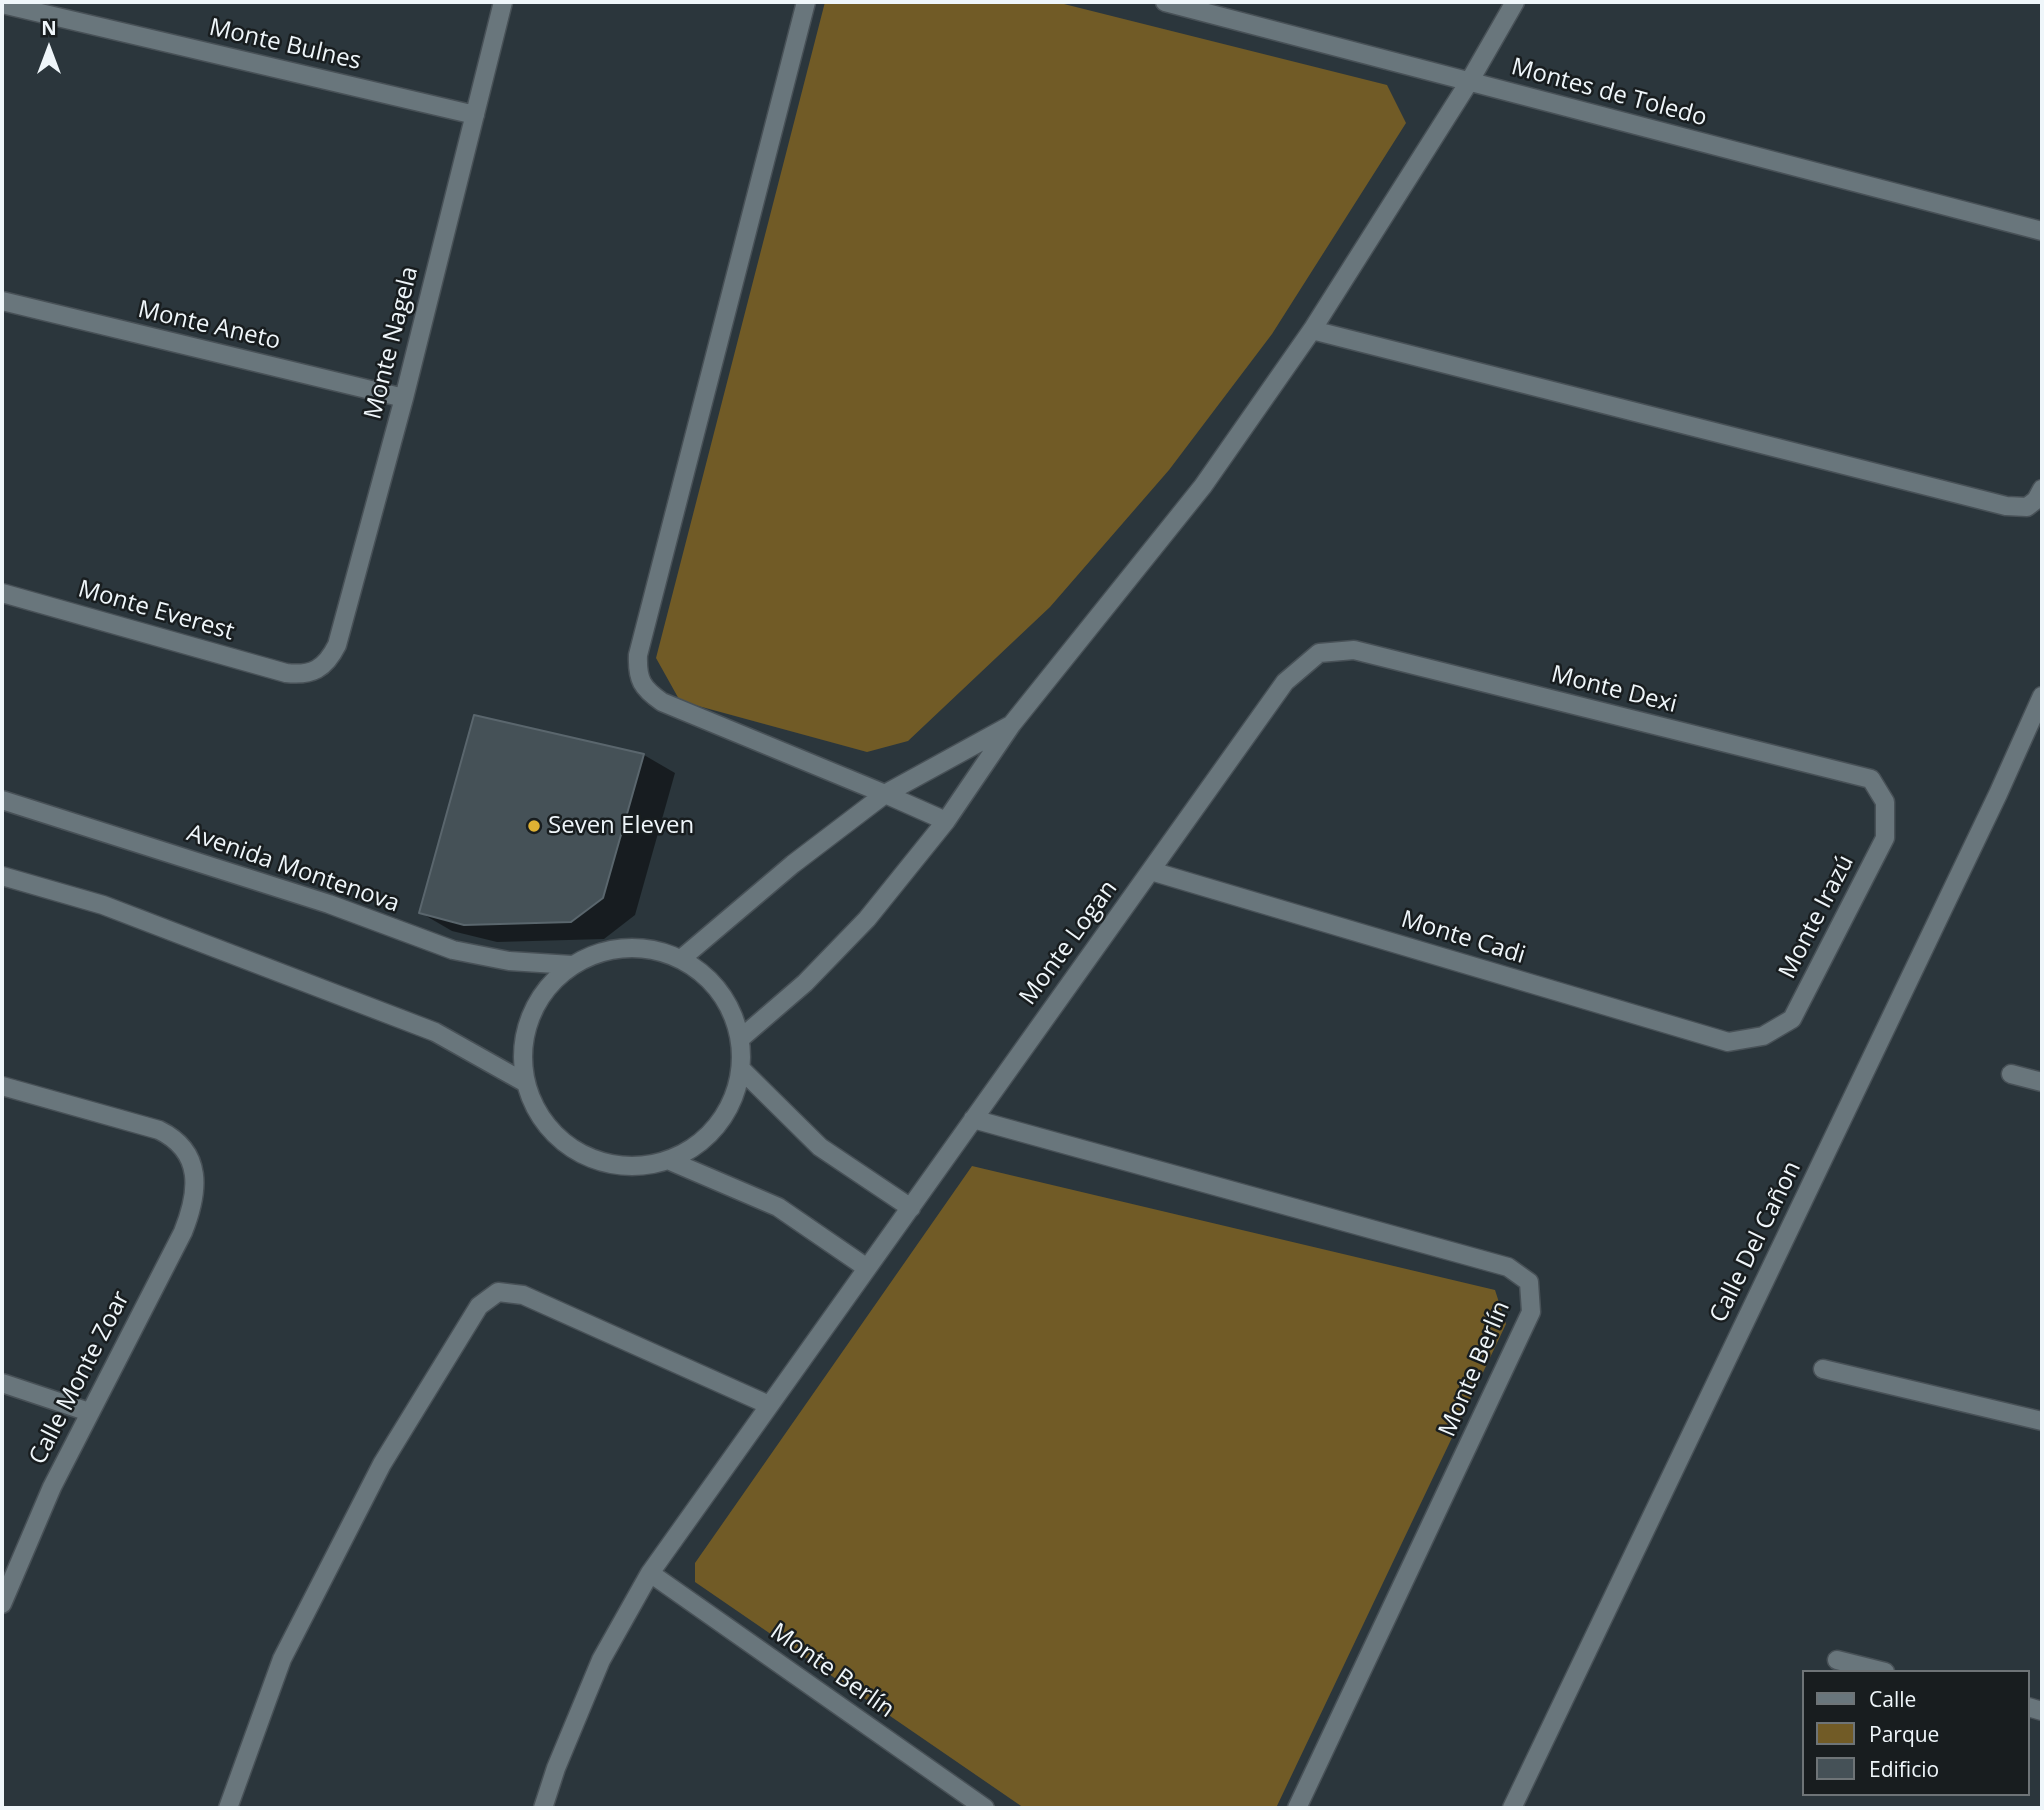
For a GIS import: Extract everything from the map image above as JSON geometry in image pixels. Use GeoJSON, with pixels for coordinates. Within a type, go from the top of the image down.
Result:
{"type":"FeatureCollection","features":[{"type":"Feature","properties":{"kind":"street","name":"Monte Nagela"},"geometry":{"type":"LineString","coordinates":[[298,674],[311,672],[322,666],[330,659],[337,645],[404,398],[503,2]]}},
{"type":"Feature","properties":{"kind":"street"},"geometry":{"type":"LineString","coordinates":[[806,2],[638,655],[637,668],[640,680],[648,692],[662,702],[946,821]]}},
{"type":"Feature","properties":{"kind":"street","name":"Montes de Toledo"},"geometry":{"type":"LineString","coordinates":[[1165,2],[2042,231]]}},
{"type":"Feature","properties":{"kind":"street"},"geometry":{"type":"LineString","coordinates":[[740,1039],[805,982],[867,919],[946,821],[1012,724],[1203,486],[1312,330],[1469,82],[1516,2]]}},
{"type":"Feature","properties":{"kind":"street","name":"Monte Bulnes"},"geometry":{"type":"LineString","coordinates":[[2,4],[475,116]]}},
{"type":"Feature","properties":{"kind":"street","name":"Monte Aneto"},"geometry":{"type":"LineString","coordinates":[[2,301],[404,398]]}},
{"type":"Feature","properties":{"kind":"street"},"geometry":{"type":"LineString","coordinates":[[1312,330],[2006,506],[2027,507],[2036,500],[2042,489]]}},
{"type":"Feature","properties":{"kind":"street","name":"Monte Everest"},"geometry":{"type":"LineString","coordinates":[[2,593],[271,669],[298,674]]}},
{"type":"Feature","properties":{"kind":"street","name":"Monte Dexi"},"geometry":{"type":"LineString","coordinates":[[1319,653],[1354,650],[1871,779],[1885,803]]}},
{"type":"Feature","properties":{"kind":"street","name":"Monte Logan"},"geometry":{"type":"LineString","coordinates":[[543,1808],[556,1768],[601,1660],[650,1573],[1285,682],[1319,653]]}},
{"type":"Feature","properties":{"kind":"street","name":"Calle Del Cañon"},"geometry":{"type":"LineString","coordinates":[[1512,1808],[1980,831],[2042,696]]}},
{"type":"Feature","properties":{"kind":"street"},"geometry":{"type":"LineString","coordinates":[[681,960],[793,864],[885,794],[1012,724]]}},
{"type":"Feature","properties":{"kind":"street","name":"Avenida Montenova"},"geometry":{"type":"LineString","coordinates":[[2,800],[330,904],[453,950],[509,961],[572,965]]}},
{"type":"Feature","properties":{"kind":"street","name":"Monte Irazú"},"geometry":{"type":"LineString","coordinates":[[1763,1036],[1792,1019],[1885,838],[1885,803]]}},
{"type":"Feature","properties":{"kind":"street","name":"Monte Cadi"},"geometry":{"type":"LineString","coordinates":[[1150,871],[1728,1042],[1763,1036]]}},
{"type":"Feature","properties":{"kind":"street"},"geometry":{"type":"LineString","coordinates":[[2,876],[103,905],[435,1031],[524,1082]]}},
{"type":"Feature","properties":{"kind":"street"},"geometry":{"type":"LineString","coordinates":[[626,948],[654,950],[681,960],[709,979],[729,1006],[740,1039],[741,1069],[733,1098],[718,1125],[695,1146],[668,1160],[638,1166],[607,1163],[579,1153],[554,1135],[536,1110],[524,1082],[522,1048],[530,1016],[547,987],[572,965],[598,953],[626,948]]}},
{"type":"Feature","properties":{"kind":"street"},"geometry":{"type":"LineString","coordinates":[[741,1069],[820,1147],[911,1208]]}},
{"type":"Feature","properties":{"kind":"street"},"geometry":{"type":"LineString","coordinates":[[2011,1074],[2042,1082]]}},
{"type":"Feature","properties":{"kind":"street","name":"Calle Monte Zoar"},"geometry":{"type":"LineString","coordinates":[[2,1086],[159,1130],[171,1136],[189,1157],[194,1191],[192,1207],[183,1232],[52,1487],[2,1604]]}},
{"type":"Feature","properties":{"kind":"street","name":"Monte Berlín"},"geometry":{"type":"LineString","coordinates":[[973,1119],[1508,1267],[1529,1282],[1531,1312],[1297,1808]]}},
{"type":"Feature","properties":{"kind":"street"},"geometry":{"type":"LineString","coordinates":[[668,1160],[778,1206],[867,1268]]}},
{"type":"Feature","properties":{"kind":"street"},"geometry":{"type":"LineString","coordinates":[[228,1808],[282,1659],[382,1464],[479,1306],[498,1292],[523,1295],[769,1405]]}},
{"type":"Feature","properties":{"kind":"street"},"geometry":{"type":"LineString","coordinates":[[1823,1369],[2042,1421]]}},
{"type":"Feature","properties":{"kind":"street"},"geometry":{"type":"LineString","coordinates":[[2,1383],[89,1412]]}},
{"type":"Feature","properties":{"kind":"street","name":"Monte Berlín"},"geometry":{"type":"LineString","coordinates":[[650,1573],[985,1808]]}},
{"type":"Feature","properties":{"kind":"street"},"geometry":{"type":"LineString","coordinates":[[1837,1660],[1877,1670]]}},
{"type":"Feature","properties":{"kind":"green space"},"geometry":{"type":"Polygon","coordinates":[[[825,2],[1056,2],[1387,85],[1406,123],[1272,334],[1169,470],[1050,607],[908,741],[867,752],[680,701],[656,658],[825,2]]]}},
{"type":"Feature","properties":{"kind":"green space"},"geometry":{"type":"Polygon","coordinates":[[[972,1166],[1495,1290],[1506,1324],[1276,1808],[1024,1808],[695,1582],[695,1563],[972,1166]]]}},
{"type":"Feature","properties":{"kind":"building","name":"Seven Eleven"},"geometry":{"type":"Polygon","coordinates":[[[474,715],[644,754],[603,898],[571,922],[464,925],[419,913],[474,715]]]}},
{"type":"Feature","properties":{"kind":"place","name":"Seven Eleven"},"geometry":{"type":"Point","coordinates":[534,826]}}]}
